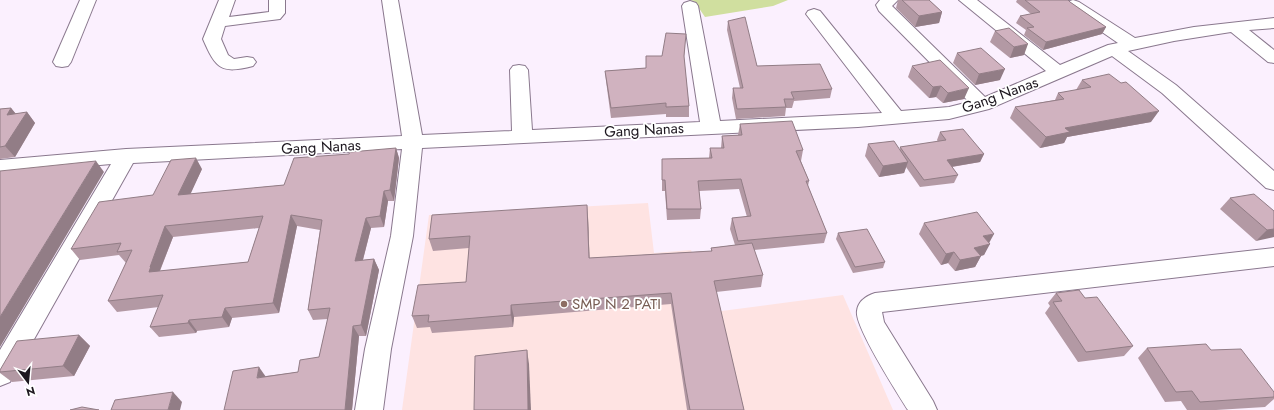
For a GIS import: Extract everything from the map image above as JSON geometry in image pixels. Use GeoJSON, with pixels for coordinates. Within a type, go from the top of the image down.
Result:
{"type":"FeatureCollection","features":[{"type":"Feature","properties":{"kind":"street"},"geometry":{"type":"LineString","coordinates":[[62,62],[88,0]]}},
{"type":"Feature","properties":{"kind":"street"},"geometry":{"type":"LineString","coordinates":[[227,0],[212,38],[220,58],[232,65],[247,62]]}},
{"type":"Feature","properties":{"kind":"street"},"geometry":{"type":"LineString","coordinates":[[220,20],[228,22],[274,16],[277,13],[277,0]]}},
{"type":"Feature","properties":{"kind":"street"},"geometry":{"type":"LineString","coordinates":[[369,410],[378,349],[402,236],[413,142],[390,0]]}},
{"type":"Feature","properties":{"kind":"street"},"geometry":{"type":"LineString","coordinates":[[890,0],[884,5],[885,8],[982,105]]}},
{"type":"Feature","properties":{"kind":"street"},"geometry":{"type":"LineString","coordinates":[[967,0],[1059,73]]}},
{"type":"Feature","properties":{"kind":"street"},"geometry":{"type":"LineString","coordinates":[[1073,5],[1123,46],[1274,183]]}},
{"type":"Feature","properties":{"kind":"street"},"geometry":{"type":"LineString","coordinates":[[690,6],[711,127]]}},
{"type":"Feature","properties":{"kind":"street"},"geometry":{"type":"LineString","coordinates":[[814,14],[895,117]]}},
{"type":"Feature","properties":{"kind":"street","name":"Gang Nanas"},"geometry":{"type":"LineString","coordinates":[[0,166],[126,156],[858,121],[949,113],[982,105],[1123,46],[1190,32],[1274,22]]}},
{"type":"Feature","properties":{"kind":"street"},"geometry":{"type":"LineString","coordinates":[[1234,26],[1274,58]]}},
{"type":"Feature","properties":{"kind":"street"},"geometry":{"type":"LineString","coordinates":[[519,70],[522,136]]}},
{"type":"Feature","properties":{"kind":"street"},"geometry":{"type":"LineString","coordinates":[[0,374],[126,156]]}},
{"type":"Feature","properties":{"kind":"street"},"geometry":{"type":"LineString","coordinates":[[923,410],[872,325],[868,312],[870,307],[875,303],[1274,257]]}},
{"type":"Feature","properties":{"kind":"shaded area","name":"SMP N 2 PATI"},"geometry":{"type":"Polygon","coordinates":[[[648,203],[654,253],[691,250],[714,312],[843,295],[893,410],[402,410],[429,215],[648,203]]]}},
{"type":"Feature","properties":{"kind":"green space"},"geometry":{"type":"Polygon","coordinates":[[[689,0],[788,0],[773,6],[705,17],[694,1],[689,0]]]}},
{"type":"Feature","properties":{"kind":"building"},"geometry":{"type":"Polygon","coordinates":[[[902,0],[929,0],[942,12],[919,16],[902,0]]]}},
{"type":"Feature","properties":{"kind":"building"},"geometry":{"type":"Polygon","coordinates":[[[1025,0],[1068,0],[1106,27],[1046,42],[1027,28],[1034,27],[1020,16],[1040,12],[1025,0]]]}},
{"type":"Feature","properties":{"kind":"building"},"geometry":{"type":"Polygon","coordinates":[[[745,17],[757,66],[820,64],[832,89],[791,92],[794,99],[784,99],[786,107],[737,109],[733,88],[743,88],[728,21],[745,17]]]}},
{"type":"Feature","properties":{"kind":"building"},"geometry":{"type":"Polygon","coordinates":[[[1009,28],[1028,44],[1014,47],[995,31],[1009,28]]]}},
{"type":"Feature","properties":{"kind":"building"},"geometry":{"type":"Polygon","coordinates":[[[666,33],[686,34],[684,56],[689,106],[666,107],[666,103],[611,108],[605,71],[646,68],[646,56],[662,56],[666,33]]]}},
{"type":"Feature","properties":{"kind":"building"},"geometry":{"type":"Polygon","coordinates":[[[981,48],[1005,69],[979,74],[957,53],[981,48]]]}},
{"type":"Feature","properties":{"kind":"building"},"geometry":{"type":"Polygon","coordinates":[[[940,60],[969,88],[948,93],[941,86],[933,87],[912,66],[940,60]]]}},
{"type":"Feature","properties":{"kind":"building"},"geometry":{"type":"Polygon","coordinates":[[[1109,74],[1121,83],[1126,82],[1159,111],[1065,128],[1070,132],[1046,137],[1015,107],[1064,99],[1058,93],[1091,87],[1082,80],[1109,74]]]}},
{"type":"Feature","properties":{"kind":"building"},"geometry":{"type":"Polygon","coordinates":[[[11,108],[7,115],[27,112],[5,146],[0,147],[0,109],[11,108]]]}},
{"type":"Feature","properties":{"kind":"building"},"geometry":{"type":"Polygon","coordinates":[[[792,121],[803,150],[796,151],[809,181],[806,181],[827,233],[738,241],[732,218],[751,216],[741,179],[698,181],[701,209],[667,209],[665,180],[662,180],[662,159],[712,158],[710,148],[724,148],[722,136],[742,135],[740,124],[792,121]]]}},
{"type":"Feature","properties":{"kind":"building"},"geometry":{"type":"Polygon","coordinates":[[[963,129],[984,154],[947,160],[958,175],[924,180],[900,147],[946,140],[940,132],[963,129]]]}},
{"type":"Feature","properties":{"kind":"building"},"geometry":{"type":"Polygon","coordinates":[[[894,141],[908,162],[883,166],[868,144],[894,141]]]}},
{"type":"Feature","properties":{"kind":"building"},"geometry":{"type":"Polygon","coordinates":[[[396,148],[390,190],[384,191],[380,216],[366,218],[355,261],[374,259],[361,325],[353,326],[345,410],[224,410],[233,371],[259,367],[257,378],[298,372],[300,360],[319,357],[330,308],[308,310],[322,220],[291,215],[273,303],[225,308],[222,317],[189,320],[188,323],[150,327],[163,295],[108,301],[132,250],[117,252],[121,243],[71,249],[99,202],[153,195],[171,160],[196,158],[178,195],[284,185],[294,158],[349,154],[350,152],[396,148]],[[263,216],[165,226],[149,272],[248,262],[263,216]]]}},
{"type":"Feature","properties":{"kind":"building"},"geometry":{"type":"Polygon","coordinates":[[[96,161],[0,317],[0,171],[96,161]]]}},
{"type":"Feature","properties":{"kind":"building"},"geometry":{"type":"Polygon","coordinates":[[[1254,194],[1274,211],[1274,229],[1267,230],[1230,198],[1254,194]]]}},
{"type":"Feature","properties":{"kind":"building"},"geometry":{"type":"Polygon","coordinates":[[[587,205],[589,258],[712,251],[711,248],[752,243],[763,275],[714,281],[744,410],[690,410],[671,293],[511,305],[511,315],[428,322],[429,315],[412,316],[418,285],[466,282],[470,236],[429,239],[432,215],[587,205]]]}},
{"type":"Feature","properties":{"kind":"building"},"geometry":{"type":"Polygon","coordinates":[[[977,212],[994,234],[983,236],[990,244],[974,248],[981,256],[960,260],[954,252],[946,254],[924,223],[977,212]]]}},
{"type":"Feature","properties":{"kind":"building"},"geometry":{"type":"Polygon","coordinates":[[[867,229],[885,262],[855,267],[838,233],[867,229]]]}},
{"type":"Feature","properties":{"kind":"building"},"geometry":{"type":"Polygon","coordinates":[[[1079,290],[1085,298],[1097,297],[1133,346],[1086,352],[1053,302],[1062,301],[1056,293],[1079,290]]]}},
{"type":"Feature","properties":{"kind":"building"},"geometry":{"type":"Polygon","coordinates":[[[79,335],[63,366],[0,372],[17,341],[79,335]]]}},
{"type":"Feature","properties":{"kind":"building"},"geometry":{"type":"Polygon","coordinates":[[[1206,344],[1211,350],[1241,349],[1274,392],[1274,397],[1200,402],[1192,391],[1176,392],[1147,348],[1206,344]]]}},
{"type":"Feature","properties":{"kind":"building"},"geometry":{"type":"Polygon","coordinates":[[[527,350],[528,410],[474,410],[475,356],[527,350]]]}},
{"type":"Feature","properties":{"kind":"building"},"geometry":{"type":"Polygon","coordinates":[[[173,392],[168,410],[111,410],[115,400],[173,392]]]}},
{"type":"Feature","properties":{"kind":"building"},"geometry":{"type":"Polygon","coordinates":[[[82,407],[99,410],[70,410],[82,407]]]}},
{"type":"Feature","properties":{"kind":"place","name":"SMP N 2 PATI"},"geometry":{"type":"Point","coordinates":[564,304]}}]}
